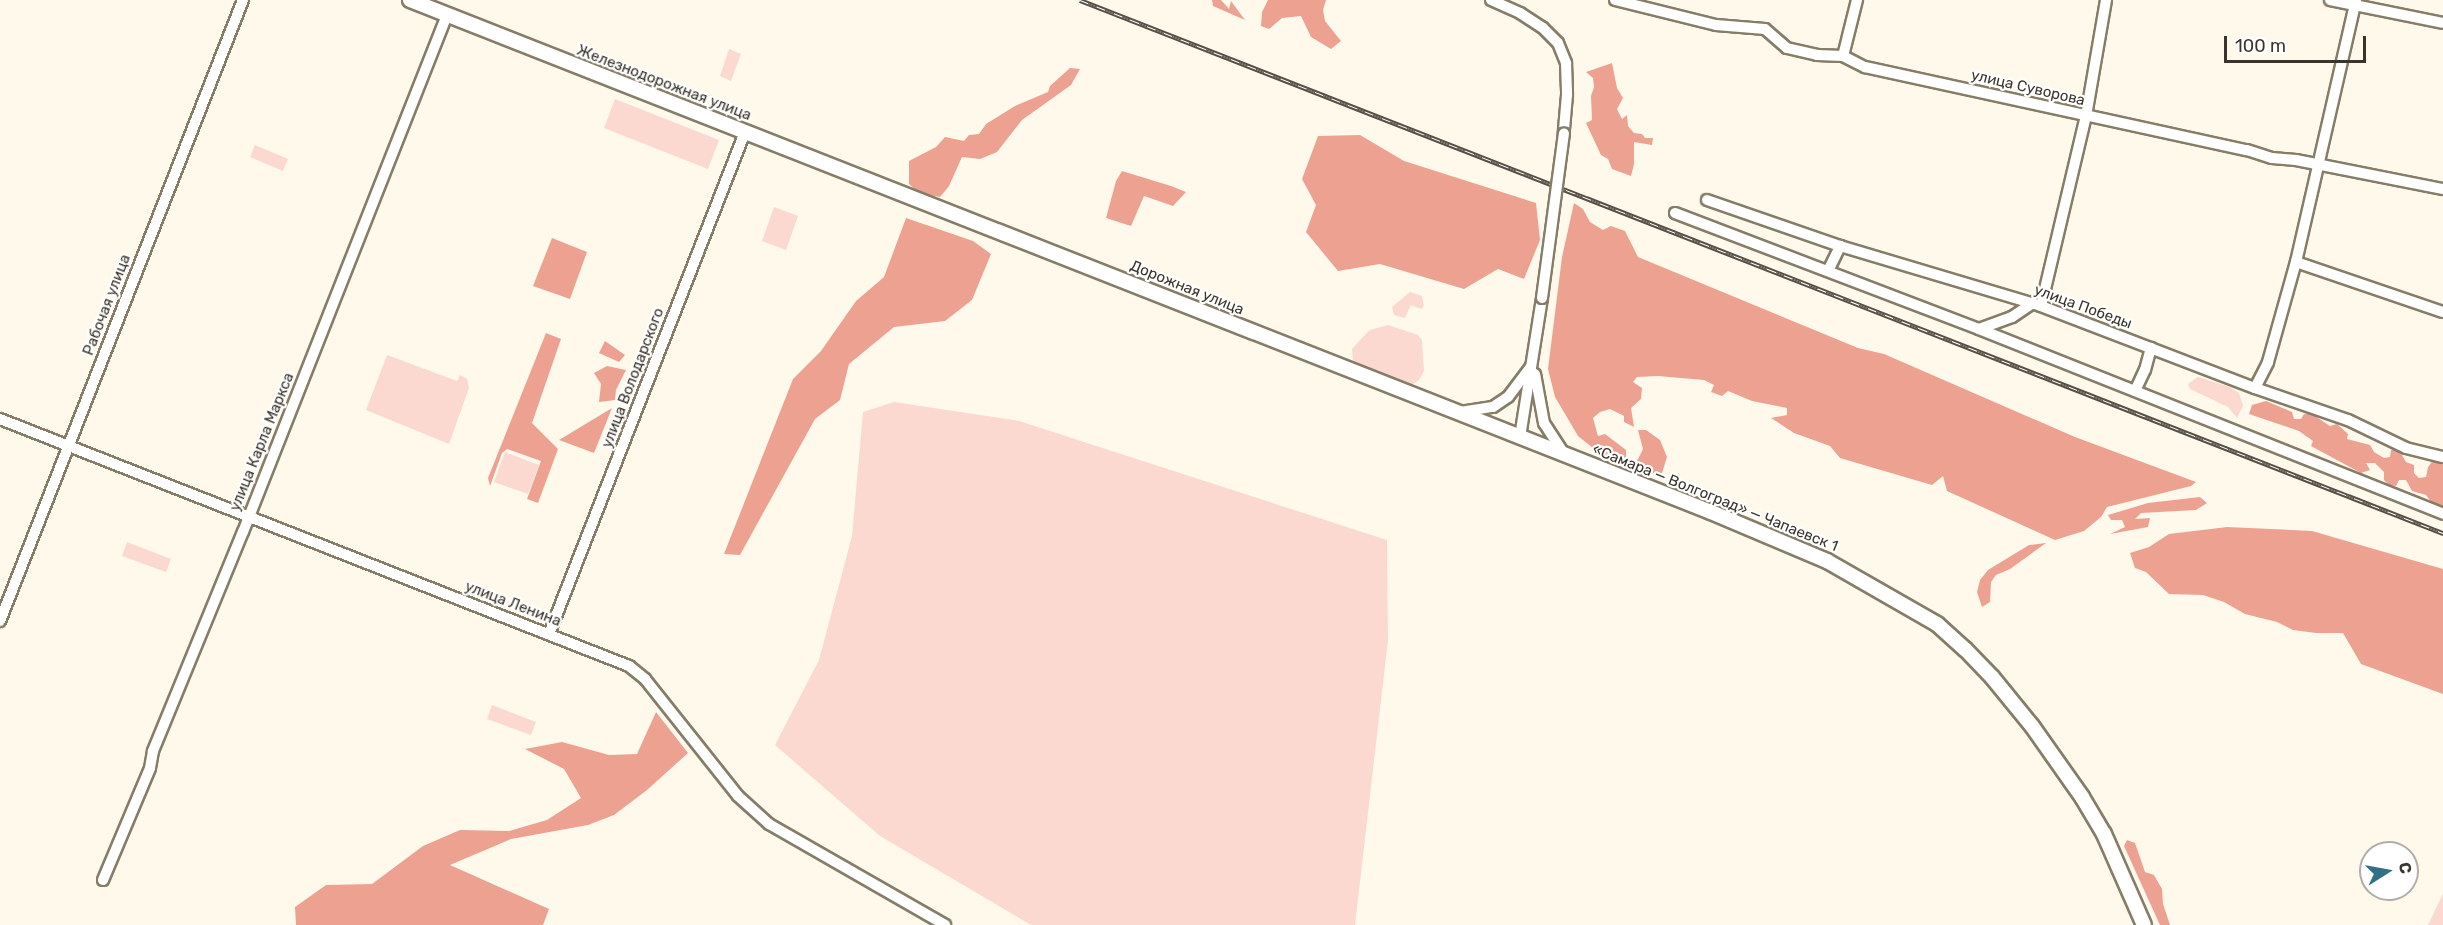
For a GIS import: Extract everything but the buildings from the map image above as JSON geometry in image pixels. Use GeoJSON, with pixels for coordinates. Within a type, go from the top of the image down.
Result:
{"type":"FeatureCollection","features":[{"type":"Feature","properties":{"kind":"main road","name":"Железнодорожная улица"},"geometry":{"type":"LineString","coordinates":[[410,0],[906,194]]}},
{"type":"Feature","properties":{"kind":"main road","name":"Дорожная улица"},"geometry":{"type":"LineString","coordinates":[[906,194],[1520,437]]}},
{"type":"Feature","properties":{"kind":"main road","name":"«Самара — Волгоград» — Чапаевск 1"},"geometry":{"type":"LineString","coordinates":[[1520,437],[1810,553],[1890,595],[1937,624],[1992,678],[2032,726],[2078,791],[2104,834],[2144,925]]}},
{"type":"Feature","properties":{"kind":"street","name":"Рабочая улица"},"geometry":{"type":"LineString","coordinates":[[0,621],[243,0]]}},
{"type":"Feature","properties":{"kind":"street"},"geometry":{"type":"LineString","coordinates":[[1491,0],[1535,23],[1558,43],[1566,63],[1567,95],[1564,133],[1534,362],[1520,437]]}},
{"type":"Feature","properties":{"kind":"street","name":"улица Суворова"},"geometry":{"type":"LineString","coordinates":[[1615,0],[1716,25],[1765,29],[1787,48],[1817,55],[1843,56],[1865,67],[2247,150],[2272,158],[2320,164],[2443,189]]}},
{"type":"Feature","properties":{"kind":"street"},"geometry":{"type":"LineString","coordinates":[[1843,56],[1857,0]]}},
{"type":"Feature","properties":{"kind":"street"},"geometry":{"type":"LineString","coordinates":[[1979,329],[2037,305],[2086,116],[2106,0]]}},
{"type":"Feature","properties":{"kind":"street"},"geometry":{"type":"LineString","coordinates":[[2330,0],[2355,2],[2443,22]]}},
{"type":"Feature","properties":{"kind":"street"},"geometry":{"type":"LineString","coordinates":[[2255,388],[2268,362],[2296,262],[2355,2]]}},
{"type":"Feature","properties":{"kind":"street","name":"улица Карла Маркса"},"geometry":{"type":"LineString","coordinates":[[103,880],[447,15]]}},
{"type":"Feature","properties":{"kind":"street","name":"улица Володарского"},"geometry":{"type":"LineString","coordinates":[[549,634],[745,132]]}},
{"type":"Feature","properties":{"kind":"street","name":"улица Победы"},"geometry":{"type":"LineString","coordinates":[[1707,200],[1840,246],[2037,305],[2255,388],[2348,420],[2406,448],[2443,458]]}},
{"type":"Feature","properties":{"kind":"street"},"geometry":{"type":"LineString","coordinates":[[1675,213],[1979,329],[2443,514]]}},
{"type":"Feature","properties":{"kind":"street"},"geometry":{"type":"LineString","coordinates":[[1828,271],[1840,246]]}},
{"type":"Feature","properties":{"kind":"street"},"geometry":{"type":"LineString","coordinates":[[2296,262],[2443,312]]}},
{"type":"Feature","properties":{"kind":"street"},"geometry":{"type":"LineString","coordinates":[[2135,391],[2145,370],[2151,348]]}},
{"type":"Feature","properties":{"kind":"street"},"geometry":{"type":"LineString","coordinates":[[1456,412],[1492,407],[1508,397],[1521,383],[1534,362]]}},
{"type":"Feature","properties":{"kind":"street"},"geometry":{"type":"LineString","coordinates":[[1534,362],[1544,423],[1564,454]]}},
{"type":"Feature","properties":{"kind":"street","name":"улица Ленина"},"geometry":{"type":"LineString","coordinates":[[0,419],[608,657],[637,673],[738,796],[769,824],[945,925]]}},
{"type":"Feature","properties":{"kind":"shaded area"},"geometry":{"type":"Polygon","coordinates":[[[1212,0],[1221,0],[1229,9],[1231,1],[1245,20],[1213,6],[1212,0]]]}},
{"type":"Feature","properties":{"kind":"shaded area"},"geometry":{"type":"Polygon","coordinates":[[[1268,0],[1326,0],[1323,10],[1325,21],[1341,41],[1331,49],[1311,37],[1301,16],[1282,18],[1269,29],[1261,26],[1262,12],[1268,0]]]}},
{"type":"Feature","properties":{"kind":"shaded area"},"geometry":{"type":"Polygon","coordinates":[[[729,49],[741,54],[731,81],[720,76],[729,49]]]}},
{"type":"Feature","properties":{"kind":"shaded area"},"geometry":{"type":"Polygon","coordinates":[[[1612,63],[1617,88],[1623,98],[1617,109],[1622,119],[1627,115],[1628,126],[1634,133],[1642,134],[1645,138],[1653,138],[1652,145],[1634,142],[1634,164],[1631,176],[1612,169],[1608,159],[1601,155],[1586,123],[1592,120],[1591,96],[1594,87],[1593,78],[1586,72],[1612,63]]]}},
{"type":"Feature","properties":{"kind":"shaded area"},"geometry":{"type":"Polygon","coordinates":[[[1070,68],[1080,69],[1071,85],[1022,120],[997,152],[980,159],[962,157],[949,186],[940,197],[919,193],[909,184],[909,161],[936,147],[945,137],[964,141],[969,135],[979,134],[986,124],[1015,106],[1048,92],[1050,86],[1070,68]]]}},
{"type":"Feature","properties":{"kind":"shaded area"},"geometry":{"type":"Polygon","coordinates":[[[615,99],[719,140],[708,169],[604,128],[615,99]]]}},
{"type":"Feature","properties":{"kind":"shaded area"},"geometry":{"type":"Polygon","coordinates":[[[1360,135],[1404,161],[1536,203],[1540,240],[1524,279],[1498,269],[1464,289],[1380,264],[1338,271],[1306,232],[1316,205],[1302,179],[1318,136],[1360,135]]]}},
{"type":"Feature","properties":{"kind":"shaded area"},"geometry":{"type":"Polygon","coordinates":[[[255,145],[288,159],[283,171],[250,157],[255,145]]]}},
{"type":"Feature","properties":{"kind":"shaded area"},"geometry":{"type":"Polygon","coordinates":[[[1122,171],[1186,192],[1173,206],[1144,196],[1131,226],[1106,218],[1116,181],[1122,171]]]}},
{"type":"Feature","properties":{"kind":"shaded area"},"geometry":{"type":"Polygon","coordinates":[[[1574,203],[1583,209],[1590,222],[1603,230],[1611,226],[1625,231],[1638,257],[1858,348],[1884,354],[2075,437],[2196,482],[2191,486],[2107,507],[2101,517],[2084,531],[2055,540],[1947,491],[1943,476],[1932,485],[1840,458],[1830,446],[1794,433],[1771,418],[1787,415],[1787,408],[1752,401],[1728,391],[1722,396],[1711,392],[1714,385],[1704,380],[1658,376],[1637,377],[1633,382],[1642,388],[1641,399],[1631,408],[1634,427],[1624,422],[1624,416],[1610,409],[1600,412],[1593,418],[1598,436],[1605,434],[1626,450],[1626,461],[1618,461],[1617,454],[1611,453],[1603,456],[1578,436],[1555,397],[1548,369],[1562,257],[1574,203]]]}},
{"type":"Feature","properties":{"kind":"shaded area"},"geometry":{"type":"Polygon","coordinates":[[[774,207],[798,216],[786,250],[762,241],[774,207]]]}},
{"type":"Feature","properties":{"kind":"shaded area"},"geometry":{"type":"Polygon","coordinates":[[[906,218],[973,241],[991,254],[972,300],[945,321],[894,327],[849,364],[840,400],[815,419],[740,555],[724,554],[793,379],[821,351],[856,301],[884,277],[906,218]]]}},
{"type":"Feature","properties":{"kind":"shaded area"},"geometry":{"type":"Polygon","coordinates":[[[552,238],[587,252],[570,299],[533,286],[552,238]]]}},
{"type":"Feature","properties":{"kind":"shaded area"},"geometry":{"type":"Polygon","coordinates":[[[1410,292],[1422,296],[1424,306],[1421,309],[1411,305],[1405,318],[1394,315],[1392,307],[1410,292]]]}},
{"type":"Feature","properties":{"kind":"shaded area"},"geometry":{"type":"Polygon","coordinates":[[[1388,325],[1418,335],[1422,340],[1424,371],[1419,380],[1412,385],[1353,362],[1352,349],[1360,340],[1370,330],[1388,325]]]}},
{"type":"Feature","properties":{"kind":"shaded area"},"geometry":{"type":"Polygon","coordinates":[[[546,333],[561,339],[532,423],[558,449],[538,503],[527,499],[541,461],[507,449],[502,453],[490,486],[488,478],[546,333]]]}},
{"type":"Feature","properties":{"kind":"shaded area"},"geometry":{"type":"Polygon","coordinates":[[[605,341],[625,355],[619,362],[599,353],[605,341]]]}},
{"type":"Feature","properties":{"kind":"shaded area"},"geometry":{"type":"Polygon","coordinates":[[[387,355],[457,381],[460,375],[467,379],[469,388],[449,444],[366,410],[387,355]]]}},
{"type":"Feature","properties":{"kind":"shaded area"},"geometry":{"type":"Polygon","coordinates":[[[607,366],[626,370],[616,390],[615,400],[599,402],[601,384],[594,373],[607,366]]]}},
{"type":"Feature","properties":{"kind":"shaded area"},"geometry":{"type":"Polygon","coordinates":[[[2198,377],[2230,387],[2239,393],[2243,406],[2237,418],[2228,407],[2190,389],[2188,384],[2198,377]]]}},
{"type":"Feature","properties":{"kind":"shaded area"},"geometry":{"type":"Polygon","coordinates":[[[2266,401],[2292,412],[2294,419],[2301,419],[2304,414],[2312,414],[2330,426],[2337,424],[2348,434],[2347,439],[2370,445],[2374,452],[2384,458],[2390,457],[2391,450],[2397,447],[2406,462],[2414,465],[2414,473],[2419,478],[2426,477],[2428,467],[2434,459],[2443,465],[2443,506],[2431,502],[2426,495],[2412,491],[2406,480],[2399,480],[2396,486],[2389,485],[2384,480],[2384,472],[2375,463],[2366,463],[2370,470],[2361,473],[2311,446],[2313,441],[2299,431],[2249,414],[2252,405],[2266,401]]]}},
{"type":"Feature","properties":{"kind":"shaded area"},"geometry":{"type":"Polygon","coordinates":[[[894,402],[1019,421],[1387,540],[1388,640],[1355,925],[1031,925],[880,836],[775,745],[819,660],[852,536],[863,412],[894,402]]]}},
{"type":"Feature","properties":{"kind":"shaded area"},"geometry":{"type":"Polygon","coordinates":[[[612,408],[594,453],[559,440],[612,408]]]}},
{"type":"Feature","properties":{"kind":"shaded area"},"geometry":{"type":"Polygon","coordinates":[[[1638,430],[1646,430],[1660,440],[1667,457],[1662,473],[1642,473],[1636,463],[1643,449],[1638,430]]]}},
{"type":"Feature","properties":{"kind":"shaded area"},"geometry":{"type":"Polygon","coordinates":[[[505,452],[539,465],[528,494],[494,482],[505,452]]]}},
{"type":"Feature","properties":{"kind":"shaded area"},"geometry":{"type":"Polygon","coordinates":[[[2200,497],[2207,503],[2196,510],[2141,513],[2135,519],[2150,518],[2148,527],[2110,534],[2125,527],[2122,520],[2111,520],[2108,515],[2148,503],[2200,497]]]}},
{"type":"Feature","properties":{"kind":"shaded area"},"geometry":{"type":"Polygon","coordinates":[[[2227,527],[2312,531],[2443,569],[2443,694],[2361,664],[2343,633],[2293,630],[2277,622],[2245,614],[2224,602],[2203,595],[2169,594],[2146,572],[2135,568],[2130,553],[2149,547],[2169,534],[2227,527]]]}},
{"type":"Feature","properties":{"kind":"shaded area"},"geometry":{"type":"Polygon","coordinates":[[[127,542],[171,559],[166,572],[122,556],[127,542]]]}},
{"type":"Feature","properties":{"kind":"shaded area"},"geometry":{"type":"Polygon","coordinates":[[[2046,543],[2010,569],[1996,575],[1991,582],[1990,602],[1982,607],[1977,592],[1980,580],[1988,570],[2029,545],[2046,543]]]}},
{"type":"Feature","properties":{"kind":"shaded area"},"geometry":{"type":"Polygon","coordinates":[[[492,705],[536,722],[531,735],[487,719],[492,705]]]}},
{"type":"Feature","properties":{"kind":"shaded area"},"geometry":{"type":"Polygon","coordinates":[[[656,712],[688,753],[647,790],[614,815],[588,825],[511,839],[450,865],[549,909],[543,925],[296,925],[295,907],[326,885],[372,884],[423,846],[460,830],[509,831],[547,820],[581,798],[564,769],[525,749],[562,742],[609,755],[637,754],[656,712]]]}},
{"type":"Feature","properties":{"kind":"shaded area"},"geometry":{"type":"Polygon","coordinates":[[[2127,840],[2135,843],[2145,872],[2154,875],[2162,889],[2163,904],[2170,925],[2160,925],[2124,846],[2127,840]]]}},
{"type":"Feature","properties":{"kind":"shaded area"},"geometry":{"type":"Polygon","coordinates":[[[2443,893],[2443,925],[2428,925],[2442,896],[2443,893]]]}},
{"type":"Feature","properties":{"kind":"railway"},"geometry":{"type":"LineString","coordinates":[[1080,0],[2443,533]]}}]}
